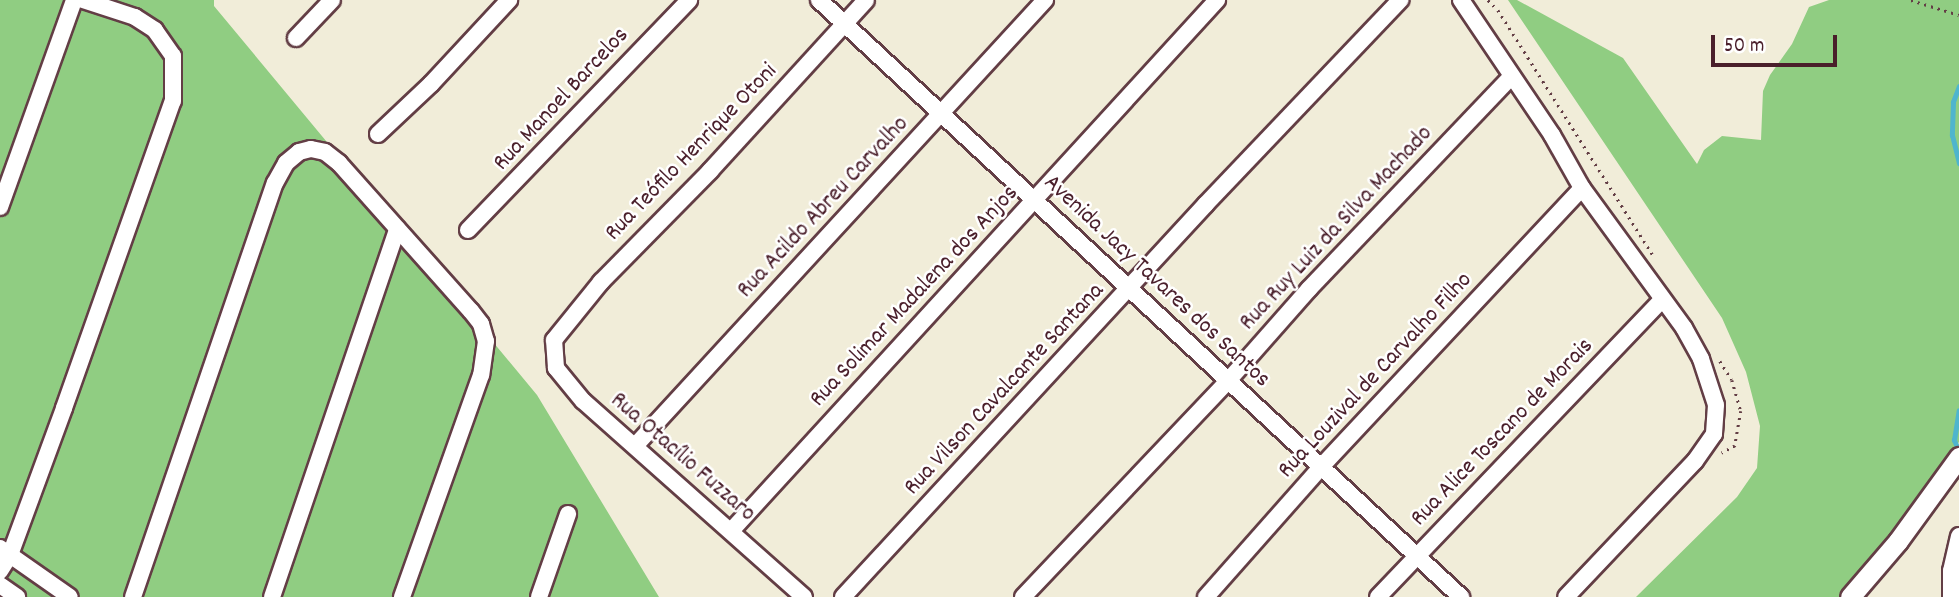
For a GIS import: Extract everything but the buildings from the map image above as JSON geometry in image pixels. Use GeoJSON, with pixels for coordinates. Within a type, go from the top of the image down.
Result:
{"type":"FeatureCollection","features":[{"type":"Feature","properties":{"kind":"street"},"geometry":{"type":"LineString","coordinates":[[0,207],[74,0]]}},
{"type":"Feature","properties":{"kind":"street"},"geometry":{"type":"LineString","coordinates":[[0,571],[173,101],[174,66],[166,42],[155,30],[135,17],[83,0]]}},
{"type":"Feature","properties":{"kind":"street"},"geometry":{"type":"LineString","coordinates":[[296,38],[332,0]]}},
{"type":"Feature","properties":{"kind":"street"},"geometry":{"type":"LineString","coordinates":[[378,134],[430,84],[509,0]]}},
{"type":"Feature","properties":{"kind":"street","name":"Rua Manoel Barcelos"},"geometry":{"type":"LineString","coordinates":[[468,230],[689,0]]}},
{"type":"Feature","properties":{"kind":"street","name":"Avenida Jacy Tavares dos Santos"},"geometry":{"type":"LineString","coordinates":[[819,0],[1461,597]]}},
{"type":"Feature","properties":{"kind":"street","name":"Rua Teófilo Henrique Otoni"},"geometry":{"type":"LineString","coordinates":[[554,340],[601,282],[710,171],[866,0]]}},
{"type":"Feature","properties":{"kind":"street","name":"Rua Acildo Abreu Carvalho"},"geometry":{"type":"LineString","coordinates":[[635,446],[1045,0]]}},
{"type":"Feature","properties":{"kind":"street","name":"Rua Solimar Madalena dos Anjos"},"geometry":{"type":"LineString","coordinates":[[731,531],[1217,0]]}},
{"type":"Feature","properties":{"kind":"street","name":"Rua Vilson Cavalcante Santana"},"geometry":{"type":"LineString","coordinates":[[843,597],[1130,290],[1206,204],[1400,0]]}},
{"type":"Feature","properties":{"kind":"street"},"geometry":{"type":"LineString","coordinates":[[1461,0],[1552,135],[1582,188],[1661,301],[1684,328],[1701,359],[1716,405],[1714,434],[1695,461],[1566,597]]}},
{"type":"Feature","properties":{"kind":"street","name":"Rua Ruy Luiz da Silva Machado"},"geometry":{"type":"LineString","coordinates":[[1023,597],[1227,382],[1309,289],[1511,77]]}},
{"type":"Feature","properties":{"kind":"street"},"geometry":{"type":"LineString","coordinates":[[133,597],[275,183],[286,163],[299,152],[311,149],[325,152],[339,163],[471,311],[481,324],[486,341],[481,375],[402,597]]}},
{"type":"Feature","properties":{"kind":"street","name":"Rua Louzival de Carvalho Filho"},"geometry":{"type":"LineString","coordinates":[[1206,597],[1320,468],[1582,188]]}},
{"type":"Feature","properties":{"kind":"street"},"geometry":{"type":"LineString","coordinates":[[272,597],[397,229]]}},
{"type":"Feature","properties":{"kind":"street","name":"Rua Alice Toscano de Morais"},"geometry":{"type":"LineString","coordinates":[[1378,597],[1661,301]]}},
{"type":"Feature","properties":{"kind":"street","name":"Rua Otacílio Fuzzaro"},"geometry":{"type":"LineString","coordinates":[[554,340],[556,368],[564,380],[804,597]]}},
{"type":"Feature","properties":{"kind":"street"},"geometry":{"type":"LineString","coordinates":[[1850,597],[1899,541],[1959,457]]}},
{"type":"Feature","properties":{"kind":"street"},"geometry":{"type":"LineString","coordinates":[[538,597],[568,514]]}},
{"type":"Feature","properties":{"kind":"street"},"geometry":{"type":"LineString","coordinates":[[1951,597],[1951,571],[1959,536]]}},
{"type":"Feature","properties":{"kind":"street"},"geometry":{"type":"LineString","coordinates":[[5,552],[70,597]]}},
{"type":"Feature","properties":{"kind":"street"},"geometry":{"type":"LineString","coordinates":[[1578,597],[1587,573]]}},
{"type":"Feature","properties":{"kind":"path"},"geometry":{"type":"LineString","coordinates":[[1911,0],[1959,15]]}},
{"type":"Feature","properties":{"kind":"green space"},"geometry":{"type":"Polygon","coordinates":[[[0,0],[214,0],[214,6],[537,395],[659,597],[0,597],[0,0]]]}},
{"type":"Feature","properties":{"kind":"green space"},"geometry":{"type":"Polygon","coordinates":[[[1508,0],[1517,0],[1623,58],[1697,164],[1704,150],[1722,136],[1761,140],[1763,91],[1770,75],[1792,44],[1809,7],[1829,0],[1959,0],[1959,442],[1898,527],[1840,597],[1636,597],[1737,497],[1757,468],[1760,426],[1746,372],[1722,318],[1508,0]]]}},
{"type":"Feature","properties":{"kind":"waterway"},"geometry":{"type":"LineString","coordinates":[[1959,86],[1953,102],[1952,135],[1959,163]]}},
{"type":"Feature","properties":{"kind":"waterway"},"geometry":{"type":"LineString","coordinates":[[1957,447],[1954,440],[1959,410]]}}]}
